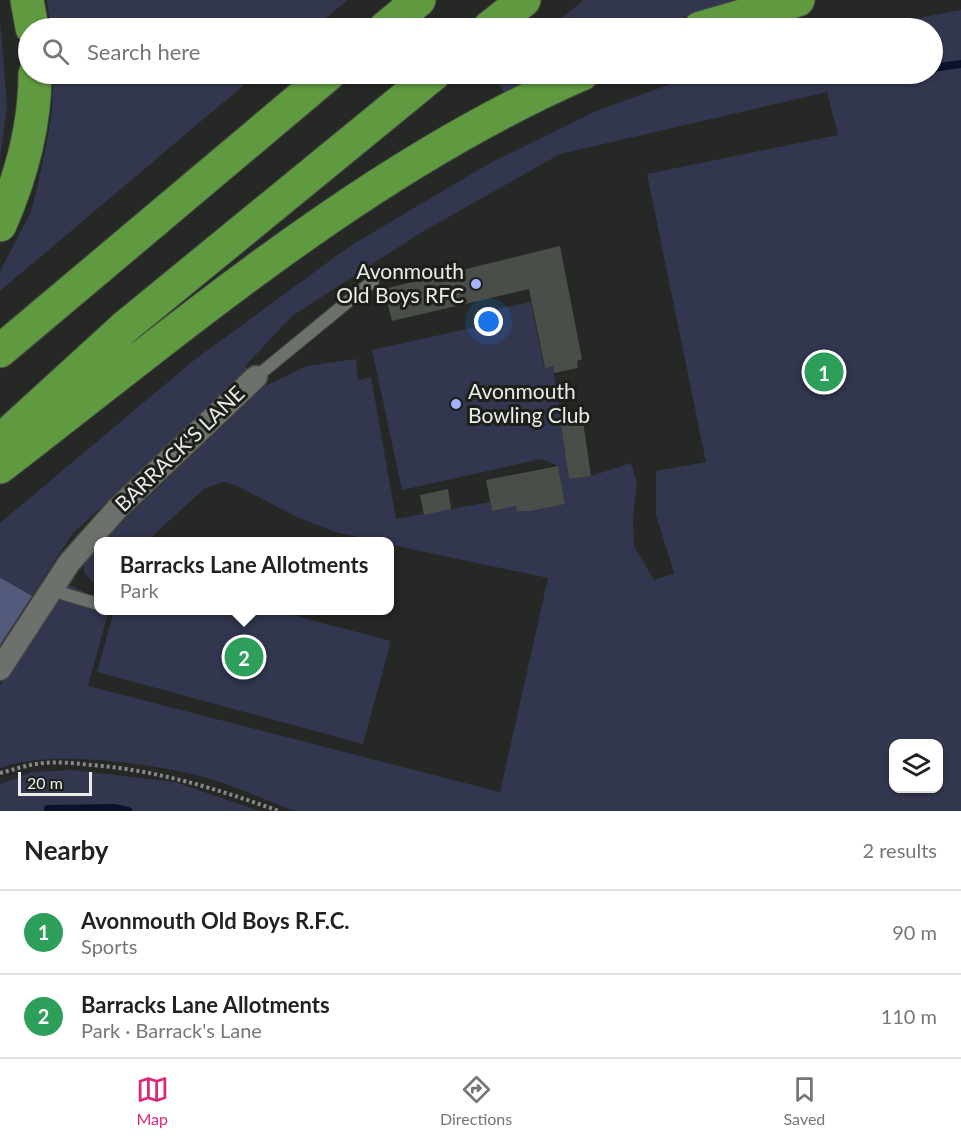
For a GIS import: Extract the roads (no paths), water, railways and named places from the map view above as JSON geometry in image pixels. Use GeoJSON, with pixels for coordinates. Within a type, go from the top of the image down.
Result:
{"type":"FeatureCollection","features":[{"type":"Feature","properties":{"kind":"highway"},"geometry":{"type":"LineString","coordinates":[[27,0],[30,18]]}},
{"type":"Feature","properties":{"kind":"highway"},"geometry":{"type":"LineString","coordinates":[[398,18],[420,0]]}},
{"type":"Feature","properties":{"kind":"highway"},"geometry":{"type":"LineString","coordinates":[[502,18],[524,0]]}},
{"type":"Feature","properties":{"kind":"highway"},"geometry":{"type":"LineString","coordinates":[[735,18],[798,0]]}},
{"type":"Feature","properties":{"kind":"highway"},"geometry":{"type":"LineString","coordinates":[[0,225],[12,198],[30,138],[33,84]]}},
{"type":"Feature","properties":{"kind":"highway"},"geometry":{"type":"LineString","coordinates":[[0,351],[317,84]]}},
{"type":"Feature","properties":{"kind":"highway"},"geometry":{"type":"LineString","coordinates":[[0,441],[126,326],[422,84]]}},
{"type":"Feature","properties":{"kind":"highway"},"geometry":{"type":"LineString","coordinates":[[0,467],[260,267],[377,185],[519,103],[560,84]]}},
{"type":"Feature","properties":{"kind":"street","name":"BARRACK'S LANE"},"geometry":{"type":"LineString","coordinates":[[0,669],[69,563],[117,509],[256,377]]}},
{"type":"Feature","properties":{"kind":"lane"},"geometry":{"type":"LineString","coordinates":[[256,377],[373,281]]}},
{"type":"Feature","properties":{"kind":"lane"},"geometry":{"type":"LineString","coordinates":[[51,590],[94,603]]}},
{"type":"Feature","properties":{"kind":"waterway"},"geometry":{"type":"LineString","coordinates":[[943,66],[961,64]]}},
{"type":"Feature","properties":{"kind":"waterway"},"geometry":{"type":"LineString","coordinates":[[48,809],[114,808],[128,811]]}},
{"type":"Feature","properties":{"kind":"place","name":"Avonmouth Old Boys RFC"},"geometry":{"type":"Point","coordinates":[476,284]}},
{"type":"Feature","properties":{"kind":"place","name":"Avonmouth Old Boys R.F.C."},"geometry":{"type":"Point","coordinates":[824,372]}},
{"type":"Feature","properties":{"kind":"place","name":"Avonmouth Bowling Club"},"geometry":{"type":"Point","coordinates":[456,404]}},
{"type":"Feature","properties":{"kind":"place","name":"Barracks Lane Allotments"},"geometry":{"type":"Point","coordinates":[244,657]}}]}
